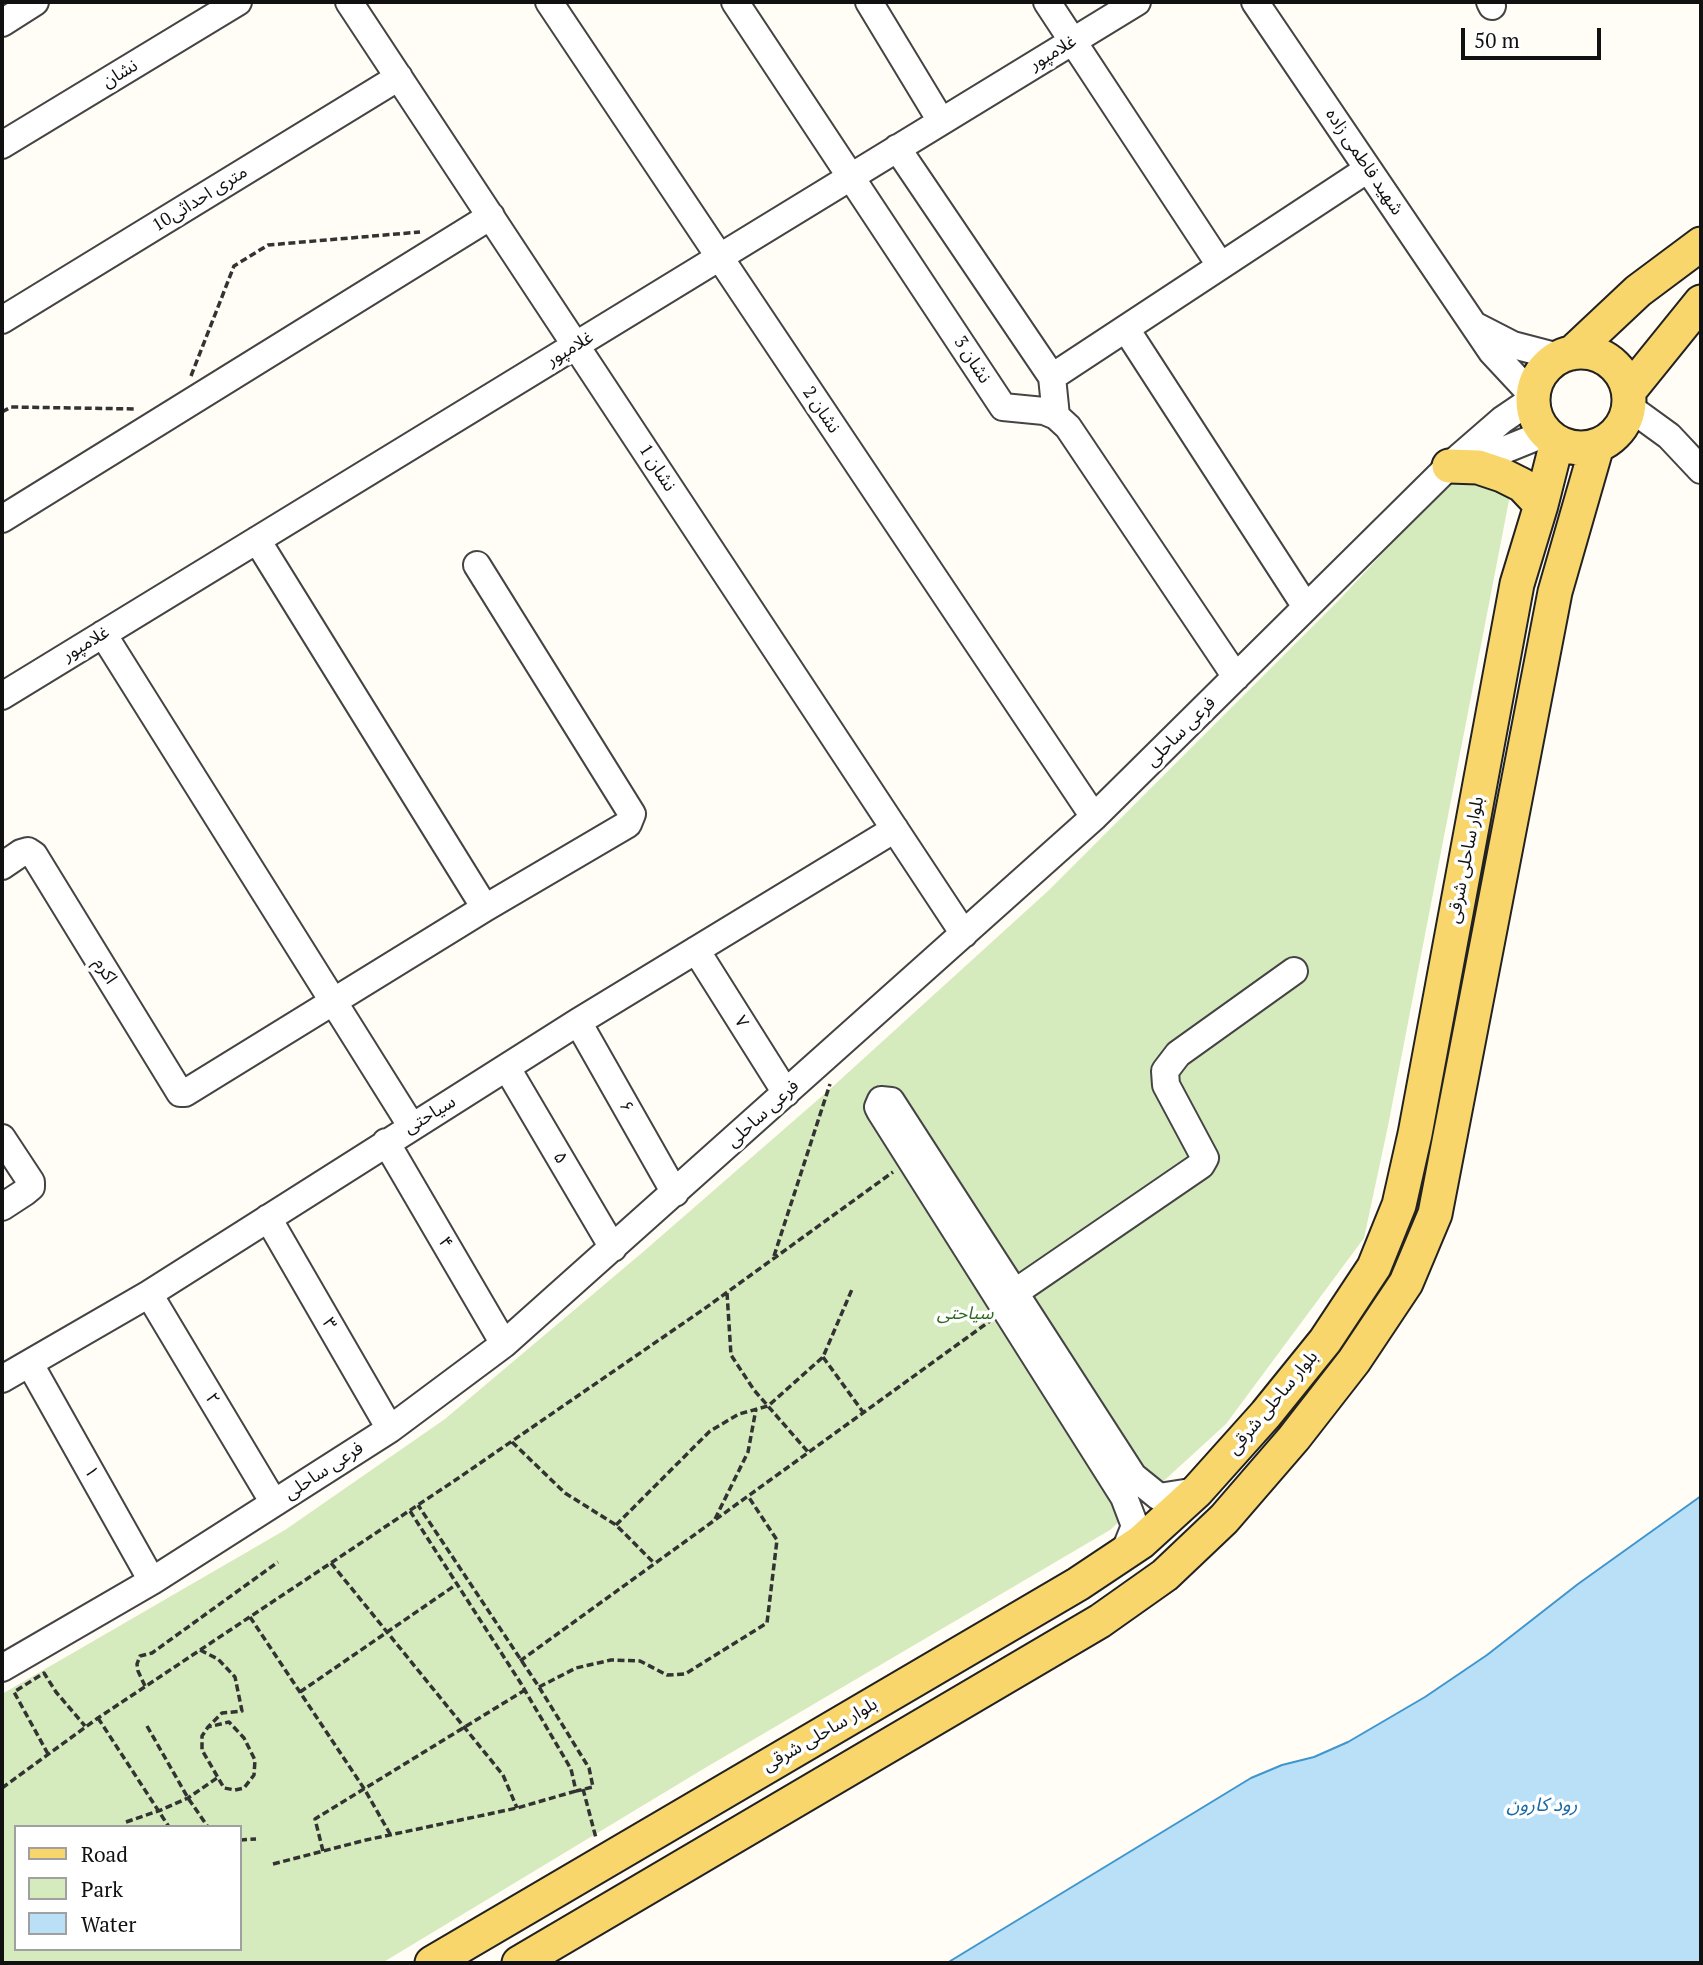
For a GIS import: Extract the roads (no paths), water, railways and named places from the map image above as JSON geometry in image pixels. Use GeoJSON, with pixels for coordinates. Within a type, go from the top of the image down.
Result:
{"type":"FeatureCollection","features":[{"type":"Feature","properties":{"kind":"main road"},"geometry":{"type":"LineString","coordinates":[[1701,244],[1637,291],[1542,374],[1533,397],[1534,411],[1551,438],[1576,448],[1597,446],[1612,438],[1624,424],[1629,399],[1701,302]]}},
{"type":"Feature","properties":{"kind":"main road"},"geometry":{"type":"LineString","coordinates":[[1566,355],[1587,352],[1601,356],[1614,365],[1623,376],[1629,399]]}},
{"type":"Feature","properties":{"kind":"main road","name":"بلوار ساحلی شرقی"},"geometry":{"type":"LineString","coordinates":[[432,1963],[1077,1584],[1141,1542],[1196,1492],[1266,1414],[1325,1341],[1374,1267],[1399,1205],[1420,1107],[1517,584],[1541,505],[1551,438]]}},
{"type":"Feature","properties":{"kind":"main road","name":"بلوار ساحلی شرقی"},"geometry":{"type":"LineString","coordinates":[[519,1963],[1100,1621],[1165,1575],[1224,1519],[1354,1361],[1406,1283],[1435,1214],[1555,592],[1597,446]]}},
{"type":"Feature","properties":{"kind":"main road"},"geometry":{"type":"LineString","coordinates":[[1449,466],[1478,467],[1502,475],[1522,485],[1541,505]]}},
{"type":"Feature","properties":{"kind":"street"},"geometry":{"type":"LineString","coordinates":[[2,23],[35,2]]}},
{"type":"Feature","properties":{"kind":"street","name":"نشان"},"geometry":{"type":"LineString","coordinates":[[2,145],[238,2]]}},
{"type":"Feature","properties":{"kind":"street","name":"نشان 1"},"geometry":{"type":"LineString","coordinates":[[349,2],[964,934]]}},
{"type":"Feature","properties":{"kind":"street","name":"نشان 2"},"geometry":{"type":"LineString","coordinates":[[549,2],[1094,817]]}},
{"type":"Feature","properties":{"kind":"street","name":"نشان 3"},"geometry":{"type":"LineString","coordinates":[[735,2],[1003,407],[1044,411],[1056,416]]}},
{"type":"Feature","properties":{"kind":"street"},"geometry":{"type":"LineString","coordinates":[[869,2],[942,121]]}},
{"type":"Feature","properties":{"kind":"street"},"geometry":{"type":"LineString","coordinates":[[1047,2],[1220,265]]}},
{"type":"Feature","properties":{"kind":"street","name":"غلامپور"},"geometry":{"type":"LineString","coordinates":[[2,696],[1137,2]]}},
{"type":"Feature","properties":{"kind":"street","name":"شهید فاطمی زاده"},"geometry":{"type":"LineString","coordinates":[[1255,2],[1492,352],[1533,397]]}},
{"type":"Feature","properties":{"kind":"street","name":"10متری احداثی"},"geometry":{"type":"LineString","coordinates":[[3,318],[399,77]]}},
{"type":"Feature","properties":{"kind":"street"},"geometry":{"type":"LineString","coordinates":[[897,148],[1052,377],[1056,416],[1068,427],[1236,677]]}},
{"type":"Feature","properties":{"kind":"street"},"geometry":{"type":"LineString","coordinates":[[1052,377],[1368,169]]}},
{"type":"Feature","properties":{"kind":"street"},"geometry":{"type":"LineString","coordinates":[[2,519],[491,216]]}},
{"type":"Feature","properties":{"kind":"street","name":"شهید فاطمی زاده"},"geometry":{"type":"LineString","coordinates":[[1472,323],[1513,345],[1566,355]]}},
{"type":"Feature","properties":{"kind":"street"},"geometry":{"type":"LineString","coordinates":[[1126,328],[1306,607]]}},
{"type":"Feature","properties":{"kind":"street","name":"فرعی ساحلی"},"geometry":{"type":"LineString","coordinates":[[2,1668],[152,1581],[390,1429],[504,1344],[1094,817],[1449,466],[1533,397]]}},
{"type":"Feature","properties":{"kind":"street"},"geometry":{"type":"LineString","coordinates":[[1629,399],[1701,470]]}},
{"type":"Feature","properties":{"kind":"street","name":"فرعی ساحلی"},"geometry":{"type":"LineString","coordinates":[[1449,466],[1551,438]]}},
{"type":"Feature","properties":{"kind":"street"},"geometry":{"type":"LineString","coordinates":[[257,540],[485,908]]}},
{"type":"Feature","properties":{"kind":"street"},"geometry":{"type":"LineString","coordinates":[[333,1002],[628,824],[632,814],[477,565]]}},
{"type":"Feature","properties":{"kind":"street"},"geometry":{"type":"LineString","coordinates":[[103,634],[412,1127]]}},
{"type":"Feature","properties":{"kind":"street","name":"سیاحتی"},"geometry":{"type":"LineString","coordinates":[[2,1379],[149,1294],[578,1021],[895,829]]}},
{"type":"Feature","properties":{"kind":"street","name":"اکرم"},"geometry":{"type":"LineString","coordinates":[[2,866],[21,853],[29,851],[34,855],[180,1093],[191,1091],[333,1002]]}},
{"type":"Feature","properties":{"kind":"street","name":"۷"},"geometry":{"type":"LineString","coordinates":[[696,950],[786,1093]]}},
{"type":"Feature","properties":{"kind":"street"},"geometry":{"type":"LineString","coordinates":[[1007,1302],[1201,1166],[1205,1158],[1166,1085],[1165,1071],[1178,1054],[1294,971]]}},
{"type":"Feature","properties":{"kind":"street","name":"۶"},"geometry":{"type":"LineString","coordinates":[[578,1021],[675,1193]]}},
{"type":"Feature","properties":{"kind":"street","name":"۵"},"geometry":{"type":"LineString","coordinates":[[507,1068],[613,1248]]}},
{"type":"Feature","properties":{"kind":"street"},"geometry":{"type":"LineString","coordinates":[[1007,1302],[891,1101],[881,1100],[878,1107],[880,1111],[911,1159],[1136,1495],[1135,1526],[1124,1553]]}},
{"type":"Feature","properties":{"kind":"street"},"geometry":{"type":"LineString","coordinates":[[2,1138],[32,1182],[31,1187],[2,1207]]}},
{"type":"Feature","properties":{"kind":"street","name":"۴"},"geometry":{"type":"LineString","coordinates":[[386,1142],[504,1344]]}},
{"type":"Feature","properties":{"kind":"street","name":"۳"},"geometry":{"type":"LineString","coordinates":[[268,1218],[390,1429]]}},
{"type":"Feature","properties":{"kind":"street","name":"۲"},"geometry":{"type":"LineString","coordinates":[[149,1294],[274,1503]]}},
{"type":"Feature","properties":{"kind":"street","name":"۱"},"geometry":{"type":"LineString","coordinates":[[30,1364],[152,1581]]}},
{"type":"Feature","properties":{"kind":"street"},"geometry":{"type":"LineString","coordinates":[[1136,1495],[1159,1497],[1196,1492]]}},
{"type":"Feature","properties":{"kind":"water","name":"رود کارون"},"geometry":{"type":"Polygon","coordinates":[[[1701,1496],[1701,1963],[947,1963],[1251,1778],[1282,1765],[1314,1757],[1348,1742],[1425,1697],[1487,1655],[1578,1584],[1701,1496]]]}}]}
